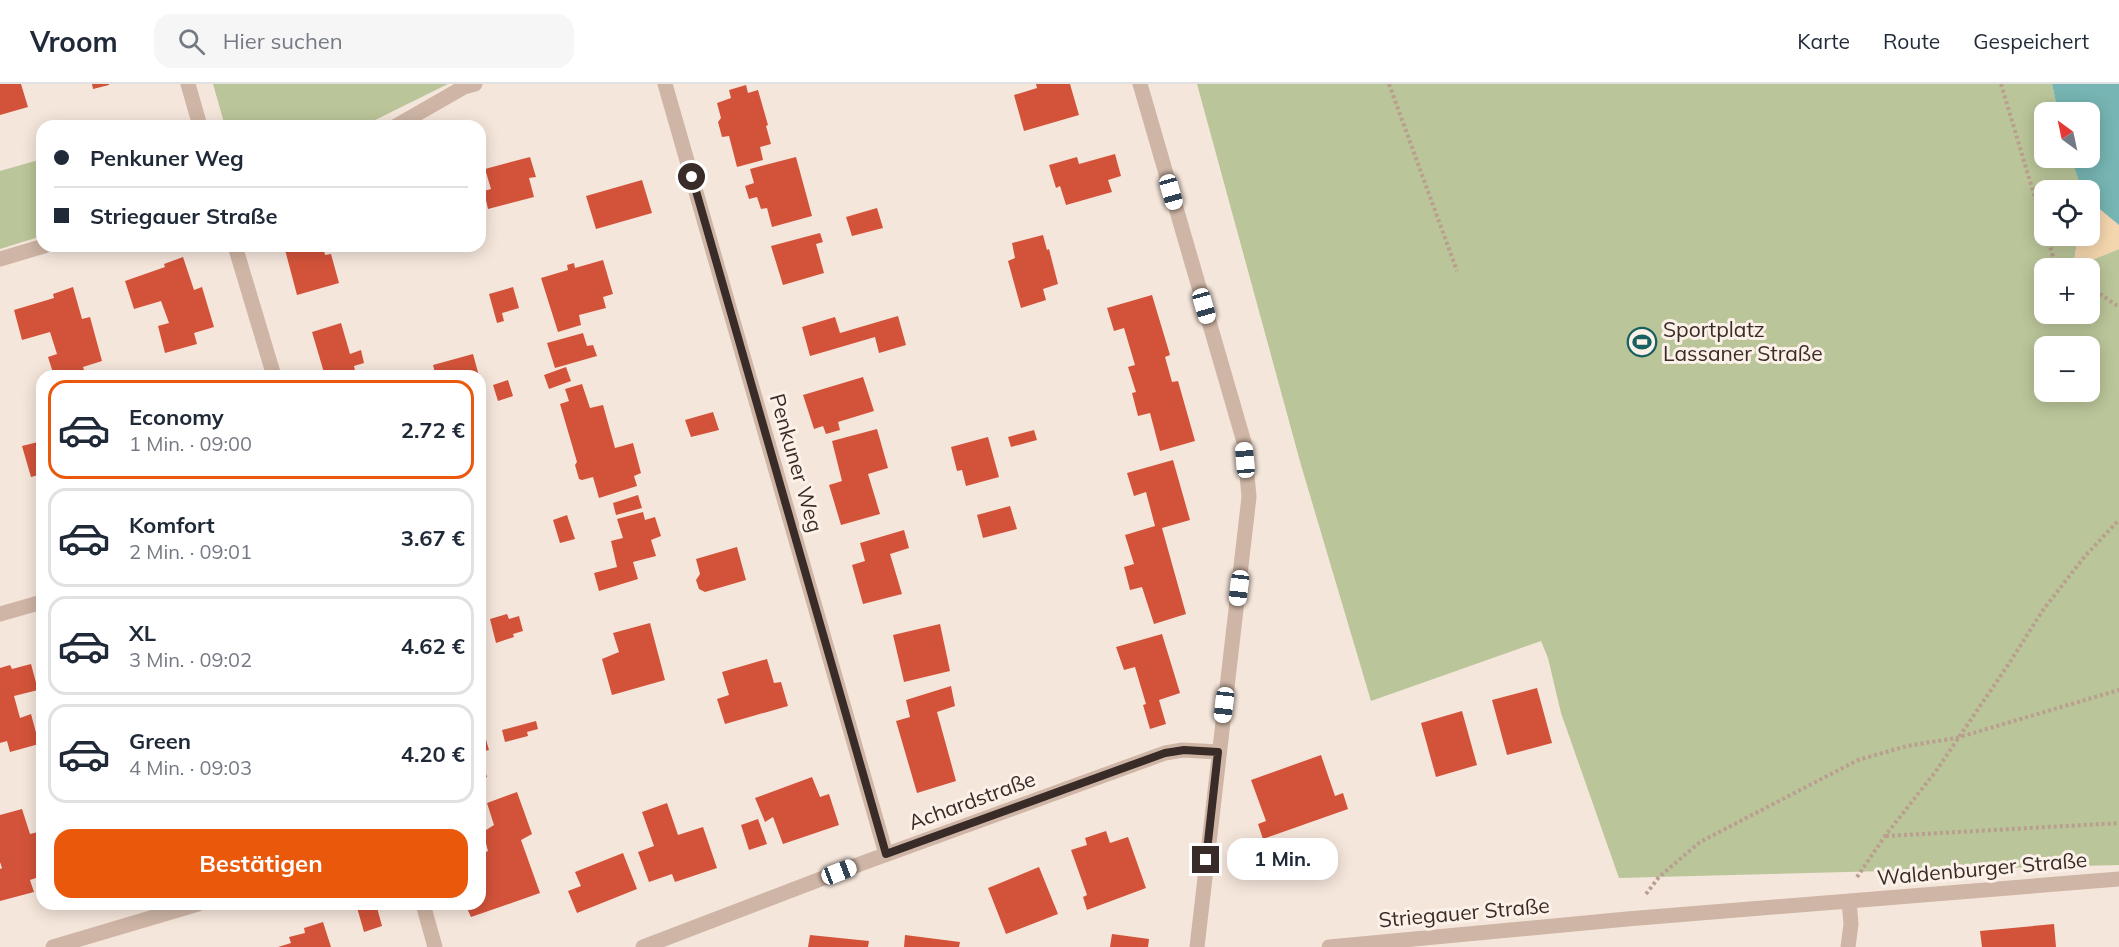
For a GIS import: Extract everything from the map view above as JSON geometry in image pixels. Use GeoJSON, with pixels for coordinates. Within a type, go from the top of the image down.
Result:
{"type":"FeatureCollection","features":[{"type":"Feature","properties":{"kind":"street"},"geometry":{"type":"LineString","coordinates":[[188,84],[198,120]]}},
{"type":"Feature","properties":{"kind":"street"},"geometry":{"type":"LineString","coordinates":[[406,120],[464,87],[475,84]]}},
{"type":"Feature","properties":{"kind":"street","name":"Penkuner Weg"},"geometry":{"type":"LineString","coordinates":[[665,84],[886,854]]}},
{"type":"Feature","properties":{"kind":"street"},"geometry":{"type":"LineString","coordinates":[[1140,84],[1244,442],[1249,497],[1197,947]]}},
{"type":"Feature","properties":{"kind":"street"},"geometry":{"type":"LineString","coordinates":[[0,259],[36,248]]}},
{"type":"Feature","properties":{"kind":"street"},"geometry":{"type":"LineString","coordinates":[[237,252],[272,370]]}},
{"type":"Feature","properties":{"kind":"street"},"geometry":{"type":"LineString","coordinates":[[0,614],[36,604]]}},
{"type":"Feature","properties":{"kind":"street","name":"Achardstraße"},"geometry":{"type":"LineString","coordinates":[[643,947],[886,854],[1165,753],[1184,750],[1218,752]]}},
{"type":"Feature","properties":{"kind":"street","name":"Waldenburger Straße"},"geometry":{"type":"LineString","coordinates":[[1603,922],[2119,879]]}},
{"type":"Feature","properties":{"kind":"street","name":"Waldenburger Straße"},"geometry":{"type":"LineString","coordinates":[[1848,947],[1851,924],[1849,901]]}},
{"type":"Feature","properties":{"kind":"street"},"geometry":{"type":"LineString","coordinates":[[53,947],[178,910]]}},
{"type":"Feature","properties":{"kind":"street"},"geometry":{"type":"LineString","coordinates":[[425,910],[435,947]]}},
{"type":"Feature","properties":{"kind":"street","name":"Striegauer Straße"},"geometry":{"type":"LineString","coordinates":[[1329,947],[1603,922]]}},
{"type":"Feature","properties":{"kind":"path"},"geometry":{"type":"LineString","coordinates":[[1389,84],[1457,272]]}},
{"type":"Feature","properties":{"kind":"path"},"geometry":{"type":"LineString","coordinates":[[2001,84],[2034,195]]}},
{"type":"Feature","properties":{"kind":"path"},"geometry":{"type":"LineString","coordinates":[[2100,294],[2119,307]]}},
{"type":"Feature","properties":{"kind":"path"},"geometry":{"type":"LineString","coordinates":[[1849,901],[1850,889],[1885,836],[1935,771],[2043,610],[2085,556],[2119,520]]}},
{"type":"Feature","properties":{"kind":"path"},"geometry":{"type":"LineString","coordinates":[[1627,919],[1659,876],[1700,842],[1858,760],[1907,746],[1956,738],[2119,690]]}},
{"type":"Feature","properties":{"kind":"path"},"geometry":{"type":"LineString","coordinates":[[1885,836],[2119,823]]}},
{"type":"Feature","properties":{"kind":"green space"},"geometry":{"type":"Polygon","coordinates":[[[213,84],[448,84],[375,120],[223,120],[213,84]]]}},
{"type":"Feature","properties":{"kind":"green space","name":"Sportplatz Lassaner Straße"},"geometry":{"type":"Polygon","coordinates":[[[1197,84],[2052,84],[2056,102],[2034,102],[2034,168],[2074,168],[2079,180],[2034,180],[2034,246],[2076,246],[2074,258],[2034,258],[2034,324],[2100,324],[2100,258],[2096,258],[2119,249],[2119,865],[1619,878],[1561,713],[1548,658],[1541,641],[1371,701],[1301,465],[1197,84]]]}},
{"type":"Feature","properties":{"kind":"green space"},"geometry":{"type":"Polygon","coordinates":[[[36,161],[36,238],[0,249],[0,171],[36,161]]]}},
{"type":"Feature","properties":{"kind":"sand"},"geometry":{"type":"Polygon","coordinates":[[[2100,209],[2119,225],[2119,249],[2097,258],[2075,258],[2076,246],[2100,246],[2100,209]]]}},
{"type":"Feature","properties":{"kind":"water"},"geometry":{"type":"Polygon","coordinates":[[[2052,84],[2119,84],[2119,225],[2100,209],[2100,180],[2079,180],[2074,168],[2100,168],[2100,102],[2056,102],[2052,84]]]}},
{"type":"Feature","properties":{"kind":"building"},"geometry":{"type":"Polygon","coordinates":[[[0,84],[21,84],[28,107],[0,115],[0,84]]]}},
{"type":"Feature","properties":{"kind":"building"},"geometry":{"type":"Polygon","coordinates":[[[92,84],[109,84],[109,85],[93,89],[92,84]]]}},
{"type":"Feature","properties":{"kind":"building"},"geometry":{"type":"Polygon","coordinates":[[[1036,84],[1070,84],[1079,115],[1024,131],[1014,95],[1037,88],[1036,84]]]}},
{"type":"Feature","properties":{"kind":"building"},"geometry":{"type":"Polygon","coordinates":[[[746,85],[748,93],[758,90],[771,144],[760,147],[763,160],[737,167],[729,136],[722,137],[717,103],[731,98],[729,90],[746,85]]]}},
{"type":"Feature","properties":{"kind":"building"},"geometry":{"type":"Polygon","coordinates":[[[1115,154],[1121,176],[1108,180],[1112,192],[1066,205],[1060,186],[1056,188],[1049,165],[1077,157],[1079,164],[1115,154]]]}},
{"type":"Feature","properties":{"kind":"building"},"geometry":{"type":"Polygon","coordinates":[[[530,157],[536,177],[529,178],[534,197],[488,209],[486,190],[491,189],[486,169],[530,157]]]}},
{"type":"Feature","properties":{"kind":"building"},"geometry":{"type":"Polygon","coordinates":[[[796,157],[812,216],[772,227],[767,208],[761,209],[757,197],[749,199],[745,186],[754,183],[750,169],[796,157]]]}},
{"type":"Feature","properties":{"kind":"building"},"geometry":{"type":"Polygon","coordinates":[[[642,180],[652,213],[596,229],[586,196],[642,180]]]}},
{"type":"Feature","properties":{"kind":"building"},"geometry":{"type":"Polygon","coordinates":[[[877,208],[883,228],[852,236],[846,217],[877,208]]]}},
{"type":"Feature","properties":{"kind":"building"},"geometry":{"type":"Polygon","coordinates":[[[820,233],[823,242],[816,244],[824,273],[783,285],[771,246],[820,233]]]}},
{"type":"Feature","properties":{"kind":"building"},"geometry":{"type":"Polygon","coordinates":[[[1043,235],[1058,284],[1043,289],[1046,300],[1021,308],[1008,261],[1015,258],[1012,243],[1043,235]]]}},
{"type":"Feature","properties":{"kind":"building"},"geometry":{"type":"Polygon","coordinates":[[[286,252],[331,254],[339,283],[297,295],[286,252]]]}},
{"type":"Feature","properties":{"kind":"building"},"geometry":{"type":"Polygon","coordinates":[[[183,257],[194,290],[202,287],[214,327],[194,333],[197,344],[165,353],[158,326],[169,323],[161,301],[134,309],[125,281],[165,267],[164,264],[183,257]]]}},
{"type":"Feature","properties":{"kind":"building"},"geometry":{"type":"Polygon","coordinates":[[[603,260],[613,294],[603,297],[606,308],[579,315],[581,325],[558,332],[541,278],[568,270],[567,265],[574,263],[575,268],[603,260]]]}},
{"type":"Feature","properties":{"kind":"building"},"geometry":{"type":"Polygon","coordinates":[[[73,287],[82,319],[90,317],[102,361],[83,367],[84,370],[52,370],[48,357],[57,354],[50,332],[22,340],[14,310],[54,298],[53,294],[73,287]]]}},
{"type":"Feature","properties":{"kind":"building"},"geometry":{"type":"Polygon","coordinates":[[[513,287],[519,308],[502,313],[504,321],[497,323],[489,294],[513,287]]]}},
{"type":"Feature","properties":{"kind":"building"},"geometry":{"type":"Polygon","coordinates":[[[1152,295],[1170,355],[1165,357],[1172,382],[1178,381],[1195,441],[1160,451],[1150,413],[1138,416],[1132,393],[1136,392],[1128,367],[1135,365],[1124,328],[1114,331],[1107,308],[1152,295]]]}},
{"type":"Feature","properties":{"kind":"building"},"geometry":{"type":"Polygon","coordinates":[[[898,316],[906,345],[879,353],[875,337],[810,356],[802,327],[835,317],[840,333],[898,316]]]}},
{"type":"Feature","properties":{"kind":"building"},"geometry":{"type":"Polygon","coordinates":[[[341,323],[350,354],[361,350],[364,363],[354,366],[355,370],[323,370],[312,332],[341,323]]]}},
{"type":"Feature","properties":{"kind":"building"},"geometry":{"type":"Polygon","coordinates":[[[583,333],[587,346],[593,345],[597,356],[555,368],[547,343],[583,333]]]}},
{"type":"Feature","properties":{"kind":"building"},"geometry":{"type":"Polygon","coordinates":[[[473,354],[477,370],[434,370],[433,365],[473,354]]]}},
{"type":"Feature","properties":{"kind":"building"},"geometry":{"type":"Polygon","coordinates":[[[566,367],[571,381],[549,389],[544,375],[566,367]]]}},
{"type":"Feature","properties":{"kind":"building"},"geometry":{"type":"Polygon","coordinates":[[[863,377],[874,411],[838,422],[840,430],[826,434],[823,426],[814,429],[803,395],[863,377]]]}},
{"type":"Feature","properties":{"kind":"building"},"geometry":{"type":"Polygon","coordinates":[[[508,380],[513,396],[498,401],[493,385],[508,380]]]}},
{"type":"Feature","properties":{"kind":"building"},"geometry":{"type":"Polygon","coordinates":[[[582,384],[590,408],[603,405],[615,448],[633,443],[641,473],[634,476],[637,486],[599,498],[593,477],[579,479],[575,465],[577,462],[560,404],[569,401],[565,389],[582,384]]]}},
{"type":"Feature","properties":{"kind":"building"},"geometry":{"type":"Polygon","coordinates":[[[713,412],[719,430],[691,437],[685,420],[713,412]]]}},
{"type":"Feature","properties":{"kind":"building"},"geometry":{"type":"Polygon","coordinates":[[[877,429],[888,468],[868,474],[880,514],[841,525],[829,485],[842,481],[832,441],[877,429]]]}},
{"type":"Feature","properties":{"kind":"building"},"geometry":{"type":"Polygon","coordinates":[[[1034,430],[1037,440],[1011,447],[1008,437],[1034,430]]]}},
{"type":"Feature","properties":{"kind":"building"},"geometry":{"type":"Polygon","coordinates":[[[988,437],[999,477],[966,486],[962,470],[957,471],[951,447],[988,437]]]}},
{"type":"Feature","properties":{"kind":"building"},"geometry":{"type":"Polygon","coordinates":[[[36,442],[36,476],[31,477],[22,446],[36,442]]]}},
{"type":"Feature","properties":{"kind":"building"},"geometry":{"type":"Polygon","coordinates":[[[1173,460],[1190,520],[1162,528],[1186,614],[1154,624],[1142,587],[1130,590],[1124,567],[1134,564],[1125,535],[1155,526],[1146,492],[1134,496],[1127,473],[1173,460]]]}},
{"type":"Feature","properties":{"kind":"building"},"geometry":{"type":"Polygon","coordinates":[[[638,495],[642,508],[616,515],[613,503],[638,495]]]}},
{"type":"Feature","properties":{"kind":"building"},"geometry":{"type":"Polygon","coordinates":[[[1010,506],[1017,529],[983,538],[977,515],[1010,506]]]}},
{"type":"Feature","properties":{"kind":"building"},"geometry":{"type":"Polygon","coordinates":[[[643,512],[645,520],[655,517],[661,536],[651,540],[656,556],[633,562],[638,579],[599,591],[594,573],[617,567],[611,541],[623,538],[617,519],[643,512]]]}},
{"type":"Feature","properties":{"kind":"building"},"geometry":{"type":"Polygon","coordinates":[[[567,515],[575,539],[560,543],[553,520],[567,515]]]}},
{"type":"Feature","properties":{"kind":"building"},"geometry":{"type":"Polygon","coordinates":[[[904,530],[909,548],[890,554],[902,594],[863,604],[852,565],[865,561],[860,543],[904,530]]]}},
{"type":"Feature","properties":{"kind":"building"},"geometry":{"type":"Polygon","coordinates":[[[737,547],[746,580],[705,592],[699,589],[696,580],[700,574],[696,559],[737,547]]]}},
{"type":"Feature","properties":{"kind":"building"},"geometry":{"type":"Polygon","coordinates":[[[507,614],[509,619],[519,616],[523,631],[513,634],[514,637],[496,643],[490,619],[507,614]]]}},
{"type":"Feature","properties":{"kind":"building"},"geometry":{"type":"Polygon","coordinates":[[[650,623],[665,680],[612,695],[602,659],[619,652],[613,633],[650,623]]]}},
{"type":"Feature","properties":{"kind":"building"},"geometry":{"type":"Polygon","coordinates":[[[940,624],[950,671],[904,682],[893,635],[940,624]]]}},
{"type":"Feature","properties":{"kind":"building"},"geometry":{"type":"Polygon","coordinates":[[[1162,634],[1180,693],[1159,700],[1166,724],[1150,729],[1143,705],[1146,704],[1135,667],[1124,670],[1116,647],[1162,634]]]}},
{"type":"Feature","properties":{"kind":"building"},"geometry":{"type":"Polygon","coordinates":[[[767,659],[774,683],[781,682],[788,706],[725,724],[717,699],[729,695],[722,672],[767,659]]]}},
{"type":"Feature","properties":{"kind":"building"},"geometry":{"type":"Polygon","coordinates":[[[31,664],[36,690],[14,696],[20,718],[31,714],[36,733],[36,745],[10,752],[7,741],[0,743],[0,668],[10,665],[12,669],[31,664]]]}},
{"type":"Feature","properties":{"kind":"building"},"geometry":{"type":"Polygon","coordinates":[[[951,686],[955,706],[937,712],[956,781],[917,793],[896,721],[910,717],[906,700],[951,686]]]}},
{"type":"Feature","properties":{"kind":"building"},"geometry":{"type":"Polygon","coordinates":[[[1537,688],[1552,743],[1507,755],[1492,700],[1537,688]]]}},
{"type":"Feature","properties":{"kind":"building"},"geometry":{"type":"Polygon","coordinates":[[[1462,711],[1477,765],[1436,777],[1421,723],[1462,711]]]}},
{"type":"Feature","properties":{"kind":"building"},"geometry":{"type":"Polygon","coordinates":[[[536,721],[538,729],[527,732],[528,736],[505,742],[502,730],[536,721]]]}},
{"type":"Feature","properties":{"kind":"building"},"geometry":{"type":"Polygon","coordinates":[[[1321,755],[1335,796],[1343,793],[1348,809],[1263,839],[1258,824],[1266,821],[1251,780],[1321,755]]]}},
{"type":"Feature","properties":{"kind":"building"},"geometry":{"type":"Polygon","coordinates":[[[812,777],[820,797],[829,794],[839,825],[783,844],[773,817],[765,822],[755,798],[812,777]]]}},
{"type":"Feature","properties":{"kind":"building"},"geometry":{"type":"Polygon","coordinates":[[[517,792],[532,834],[521,840],[540,893],[471,917],[468,910],[486,910],[486,852],[488,851],[486,830],[494,825],[487,803],[517,792]]]}},
{"type":"Feature","properties":{"kind":"building"},"geometry":{"type":"Polygon","coordinates":[[[667,803],[678,835],[703,827],[717,868],[675,882],[672,874],[649,882],[638,852],[654,846],[642,812],[667,803]]]}},
{"type":"Feature","properties":{"kind":"building"},"geometry":{"type":"Polygon","coordinates":[[[22,809],[30,834],[36,832],[36,878],[30,880],[34,892],[0,901],[0,869],[2,868],[0,815],[22,809]]]}},
{"type":"Feature","properties":{"kind":"building"},"geometry":{"type":"Polygon","coordinates":[[[758,819],[767,844],[749,850],[741,825],[758,819]]]}},
{"type":"Feature","properties":{"kind":"building"},"geometry":{"type":"Polygon","coordinates":[[[1106,831],[1110,843],[1128,837],[1146,888],[1087,910],[1083,897],[1087,895],[1071,850],[1087,845],[1085,838],[1106,831]]]}},
{"type":"Feature","properties":{"kind":"building"},"geometry":{"type":"Polygon","coordinates":[[[623,853],[637,889],[577,913],[568,891],[581,886],[575,872],[623,853]]]}},
{"type":"Feature","properties":{"kind":"building"},"geometry":{"type":"Polygon","coordinates":[[[1039,867],[1058,914],[1006,934],[988,888],[1039,867]]]}},
{"type":"Feature","properties":{"kind":"building"},"geometry":{"type":"Polygon","coordinates":[[[358,910],[378,910],[382,926],[364,932],[358,910]]]}},
{"type":"Feature","properties":{"kind":"building"},"geometry":{"type":"Polygon","coordinates":[[[323,922],[331,947],[278,947],[291,943],[289,937],[305,933],[304,928],[323,922]]]}},
{"type":"Feature","properties":{"kind":"building"},"geometry":{"type":"Polygon","coordinates":[[[2054,924],[2056,947],[1982,947],[1980,931],[2054,924]]]}},
{"type":"Feature","properties":{"kind":"building"},"geometry":{"type":"Polygon","coordinates":[[[1112,934],[1149,939],[1148,947],[1110,947],[1112,934]]]}},
{"type":"Feature","properties":{"kind":"building"},"geometry":{"type":"Polygon","coordinates":[[[810,935],[869,941],[868,947],[808,947],[810,935]]]}},
{"type":"Feature","properties":{"kind":"building"},"geometry":{"type":"Polygon","coordinates":[[[905,935],[960,942],[959,947],[904,947],[905,935]]]}},
{"type":"Feature","properties":{"kind":"place","name":"Sportplatz Lassaner Straße"},"geometry":{"type":"Point","coordinates":[1642,342]}},
{"type":"Feature","properties":{"kind":"route"},"geometry":{"type":"LineString","coordinates":[[692,177],[886,854],[1165,753],[1184,750],[1218,752],[1206,860]]}}]}
